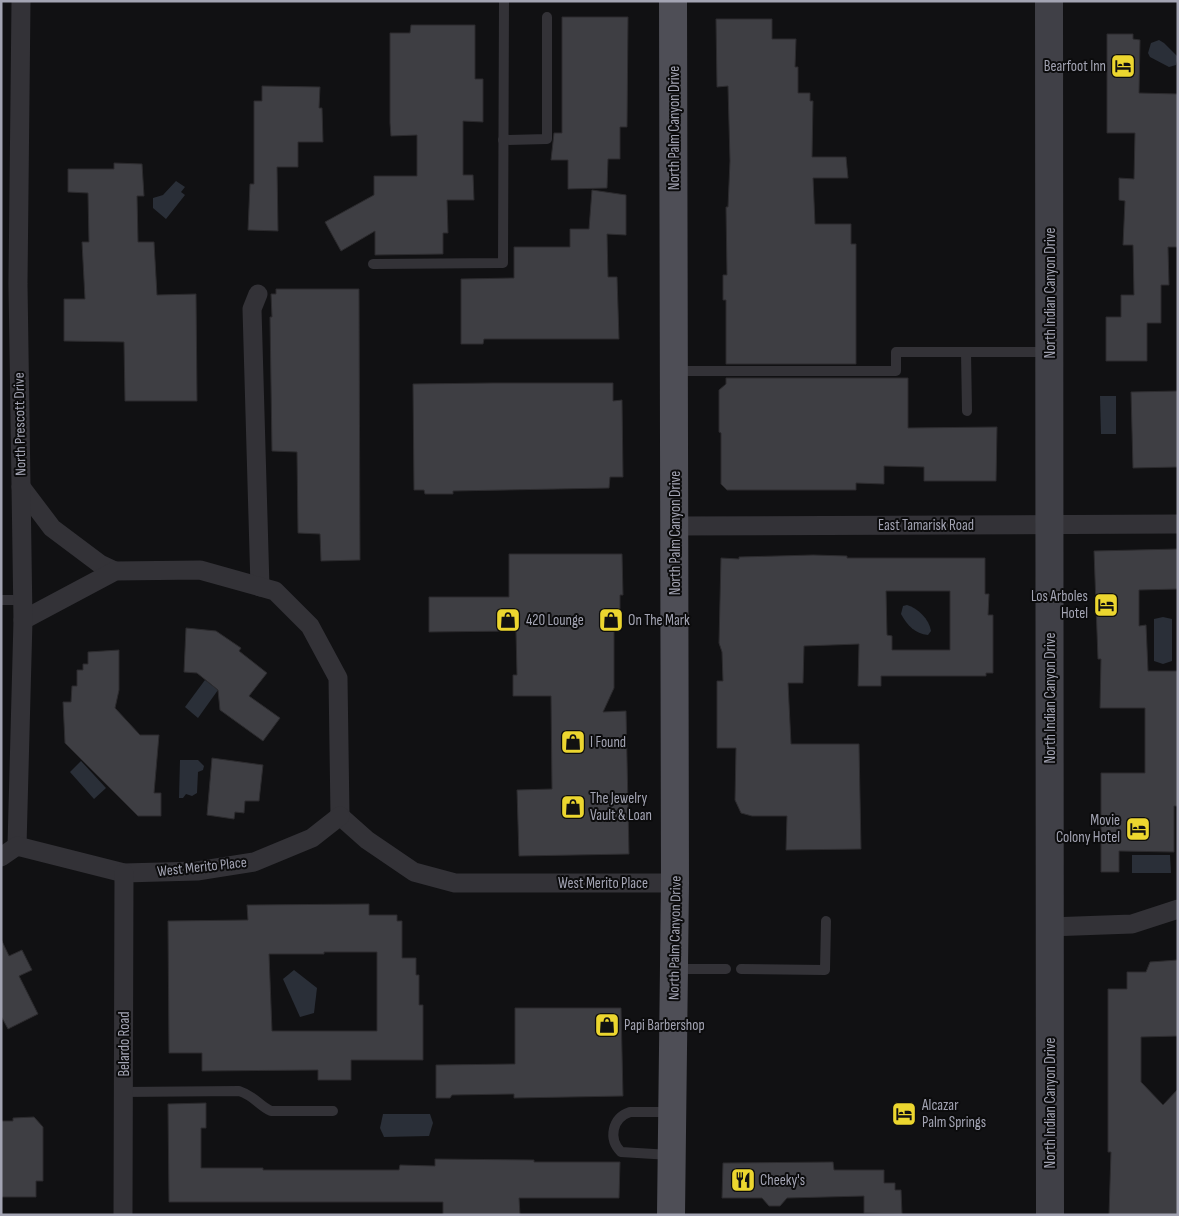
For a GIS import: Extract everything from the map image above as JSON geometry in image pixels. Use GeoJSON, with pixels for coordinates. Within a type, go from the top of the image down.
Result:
{"type":"FeatureCollection","features":[{"type":"Feature","properties":{"kind":"main road","name":"North Palm Canyon Drive"},"geometry":{"type":"LineString","coordinates":[[671,1215],[675,883],[673,1]]}},
{"type":"Feature","properties":{"kind":"main road","name":"North Indian Canyon Drive"},"geometry":{"type":"LineString","coordinates":[[1049,1],[1050,1215]]}},
{"type":"Feature","properties":{"kind":"street","name":"North Prescott Drive"},"geometry":{"type":"LineString","coordinates":[[9,852],[23,620],[21,488],[10,284],[21,1]]}},
{"type":"Feature","properties":{"kind":"street"},"geometry":{"type":"LineString","coordinates":[[258,294],[252,309],[260,587]]}},
{"type":"Feature","properties":{"kind":"street"},"geometry":{"type":"LineString","coordinates":[[21,488],[52,528],[100,564],[115,571],[200,570],[275,591],[310,626],[338,678],[340,816]]}},
{"type":"Feature","properties":{"kind":"street","name":"East Tamarisk Road"},"geometry":{"type":"LineString","coordinates":[[675,526],[1178,524]]}},
{"type":"Feature","properties":{"kind":"street"},"geometry":{"type":"LineString","coordinates":[[23,620],[115,571]]}},
{"type":"Feature","properties":{"kind":"street","name":"West Merito Place"},"geometry":{"type":"LineString","coordinates":[[9,852],[124,873],[197,871],[254,862],[312,838],[340,816],[367,840],[414,872],[455,883],[675,883]]}},
{"type":"Feature","properties":{"kind":"street","name":"Belardo Road"},"geometry":{"type":"LineString","coordinates":[[124,873],[124,1215]]}},
{"type":"Feature","properties":{"kind":"street"},"geometry":{"type":"LineString","coordinates":[[1050,927],[1132,924],[1178,909]]}},
{"type":"Feature","properties":{"kind":"lane"},"geometry":{"type":"LineString","coordinates":[[373,264],[503,263],[504,1]]}},
{"type":"Feature","properties":{"kind":"lane"},"geometry":{"type":"LineString","coordinates":[[503,140],[547,139],[547,17]]}},
{"type":"Feature","properties":{"kind":"lane"},"geometry":{"type":"LineString","coordinates":[[674,371],[896,371],[896,352],[1050,352]]}},
{"type":"Feature","properties":{"kind":"lane"},"geometry":{"type":"LineString","coordinates":[[966,352],[967,411]]}},
{"type":"Feature","properties":{"kind":"lane"},"geometry":{"type":"LineString","coordinates":[[1,600],[23,600]]}},
{"type":"Feature","properties":{"kind":"lane"},"geometry":{"type":"LineString","coordinates":[[741,969],[825,970],[826,921]]}},
{"type":"Feature","properties":{"kind":"lane"},"geometry":{"type":"LineString","coordinates":[[674,969],[726,969]]}},
{"type":"Feature","properties":{"kind":"lane"},"geometry":{"type":"LineString","coordinates":[[124,1092],[239,1091],[250,1095],[264,1108],[271,1111],[333,1111]]}},
{"type":"Feature","properties":{"kind":"lane"},"geometry":{"type":"LineString","coordinates":[[672,1112],[630,1112],[617,1120],[614,1138],[617,1148],[622,1152],[672,1155]]}},
{"type":"Feature","properties":{"kind":"shaded area"},"geometry":{"type":"Polygon","coordinates":[[[1159,40],[1178,57],[1176,65],[1169,67],[1150,57],[1148,53],[1151,43],[1159,40]]]}},
{"type":"Feature","properties":{"kind":"shaded area"},"geometry":{"type":"Polygon","coordinates":[[[176,181],[185,187],[181,192],[185,195],[166,219],[153,208],[153,198],[163,195],[176,181]]]}},
{"type":"Feature","properties":{"kind":"shaded area"},"geometry":{"type":"Polygon","coordinates":[[[1100,396],[1116,396],[1116,434],[1101,434],[1100,396]]]}},
{"type":"Feature","properties":{"kind":"shaded area"},"geometry":{"type":"Polygon","coordinates":[[[907,605],[925,618],[931,631],[928,635],[915,631],[906,622],[901,614],[903,606],[907,605]]]}},
{"type":"Feature","properties":{"kind":"shaded area"},"geometry":{"type":"Polygon","coordinates":[[[1163,617],[1172,619],[1172,661],[1163,664],[1154,661],[1154,619],[1163,617]]]}},
{"type":"Feature","properties":{"kind":"shaded area"},"geometry":{"type":"Polygon","coordinates":[[[205,680],[218,690],[198,718],[185,707],[205,680]]]}},
{"type":"Feature","properties":{"kind":"shaded area"},"geometry":{"type":"Polygon","coordinates":[[[180,760],[198,760],[204,766],[203,770],[198,772],[197,793],[192,796],[186,794],[183,798],[179,798],[180,760]]]}},
{"type":"Feature","properties":{"kind":"shaded area"},"geometry":{"type":"Polygon","coordinates":[[[81,761],[106,788],[94,799],[70,772],[81,761]]]}},
{"type":"Feature","properties":{"kind":"shaded area"},"geometry":{"type":"Polygon","coordinates":[[[1132,855],[1170,855],[1171,873],[1132,873],[1132,855]]]}},
{"type":"Feature","properties":{"kind":"shaded area"},"geometry":{"type":"Polygon","coordinates":[[[294,970],[317,988],[314,1013],[300,1017],[283,979],[294,970]]]}},
{"type":"Feature","properties":{"kind":"shaded area"},"geometry":{"type":"Polygon","coordinates":[[[383,1114],[430,1114],[433,1123],[429,1136],[384,1137],[380,1128],[383,1114]]]}},
{"type":"Feature","properties":{"kind":"building"},"geometry":{"type":"Polygon","coordinates":[[[562,17],[628,17],[627,127],[620,127],[620,159],[608,159],[607,188],[568,189],[568,160],[551,160],[554,133],[562,133],[562,17]]]}},
{"type":"Feature","properties":{"kind":"building"},"geometry":{"type":"Polygon","coordinates":[[[716,19],[772,19],[772,39],[796,39],[795,67],[798,67],[798,93],[810,93],[810,101],[813,101],[812,157],[846,157],[848,178],[813,178],[815,224],[851,224],[851,244],[856,244],[856,364],[726,364],[726,300],[723,300],[723,275],[727,275],[726,207],[728,207],[730,161],[728,86],[717,87],[716,19]]]}},
{"type":"Feature","properties":{"kind":"building"},"geometry":{"type":"Polygon","coordinates":[[[411,25],[475,25],[475,79],[483,79],[483,122],[463,121],[463,175],[473,175],[474,200],[447,200],[448,233],[443,233],[443,254],[375,255],[375,231],[341,251],[325,222],[374,195],[374,176],[417,176],[417,135],[391,136],[390,123],[390,33],[410,33],[411,25]]]}},
{"type":"Feature","properties":{"kind":"building"},"geometry":{"type":"Polygon","coordinates":[[[1107,34],[1133,34],[1133,39],[1140,40],[1139,93],[1178,94],[1178,247],[1168,247],[1169,285],[1161,285],[1161,323],[1147,323],[1147,361],[1106,361],[1106,317],[1121,317],[1121,295],[1134,295],[1133,245],[1123,245],[1125,201],[1119,200],[1119,178],[1134,179],[1135,133],[1107,133],[1107,34]]]}},
{"type":"Feature","properties":{"kind":"building"},"geometry":{"type":"Polygon","coordinates":[[[262,86],[320,87],[319,108],[322,108],[323,142],[298,142],[298,167],[277,167],[278,231],[248,230],[250,184],[254,184],[254,101],[262,101],[262,86]]]}},
{"type":"Feature","properties":{"kind":"building"},"geometry":{"type":"Polygon","coordinates":[[[114,163],[142,164],[144,196],[137,196],[138,242],[154,242],[157,295],[196,294],[197,401],[125,401],[124,342],[64,341],[64,299],[85,299],[82,242],[89,242],[88,193],[68,192],[68,169],[114,169],[114,163]]]}},
{"type":"Feature","properties":{"kind":"building"},"geometry":{"type":"Polygon","coordinates":[[[592,190],[626,195],[626,235],[607,234],[608,277],[617,277],[619,339],[484,339],[483,344],[461,344],[461,279],[514,278],[514,247],[570,247],[570,229],[589,229],[592,190]]]}},
{"type":"Feature","properties":{"kind":"building"},"geometry":{"type":"Polygon","coordinates":[[[276,289],[359,289],[360,560],[321,561],[320,534],[298,533],[297,452],[272,451],[270,317],[272,317],[271,294],[276,294],[276,289]]]}},
{"type":"Feature","properties":{"kind":"building"},"geometry":{"type":"Polygon","coordinates":[[[726,378],[908,378],[908,428],[997,427],[996,481],[924,481],[924,467],[884,466],[884,484],[856,483],[856,490],[727,490],[721,484],[721,433],[719,432],[719,390],[726,384],[726,378]]]}},
{"type":"Feature","properties":{"kind":"building"},"geometry":{"type":"Polygon","coordinates":[[[613,383],[613,401],[622,400],[623,477],[610,477],[609,488],[453,491],[453,494],[425,494],[424,490],[414,490],[413,384],[613,383]]]}},
{"type":"Feature","properties":{"kind":"building"},"geometry":{"type":"Polygon","coordinates":[[[1178,391],[1178,467],[1133,468],[1131,392],[1178,391]]]}},
{"type":"Feature","properties":{"kind":"building"},"geometry":{"type":"Polygon","coordinates":[[[1178,549],[1178,589],[1139,590],[1139,626],[1146,625],[1148,671],[1178,671],[1178,806],[1174,806],[1174,852],[1119,851],[1119,872],[1101,872],[1101,773],[1145,773],[1145,708],[1100,708],[1101,659],[1098,659],[1094,551],[1178,549]]]}},
{"type":"Feature","properties":{"kind":"building"},"geometry":{"type":"Polygon","coordinates":[[[509,554],[622,554],[623,595],[620,595],[620,631],[614,631],[614,688],[603,712],[626,711],[629,854],[519,856],[517,790],[552,789],[551,696],[513,696],[513,675],[517,675],[516,631],[429,632],[429,597],[509,597],[509,554]]]}},
{"type":"Feature","properties":{"kind":"building"},"geometry":{"type":"Polygon","coordinates":[[[813,555],[847,556],[847,558],[985,558],[985,594],[989,594],[988,615],[993,615],[993,673],[986,673],[986,676],[881,676],[881,686],[858,686],[859,644],[804,646],[803,683],[788,683],[791,744],[859,744],[861,849],[786,850],[787,816],[752,816],[741,813],[735,800],[736,748],[717,748],[717,681],[723,681],[722,652],[719,643],[721,558],[739,559],[739,557],[813,555]],[[886,591],[887,635],[892,636],[892,650],[950,650],[950,591],[886,591]]]}},
{"type":"Feature","properties":{"kind":"building"},"geometry":{"type":"Polygon","coordinates":[[[186,628],[216,631],[241,648],[239,651],[267,673],[249,696],[280,718],[263,741],[220,710],[218,690],[197,673],[184,672],[186,628]]]}},
{"type":"Feature","properties":{"kind":"building"},"geometry":{"type":"Polygon","coordinates":[[[119,650],[119,690],[115,708],[140,735],[159,735],[154,793],[161,793],[161,816],[138,816],[65,743],[63,702],[71,702],[72,686],[77,686],[77,670],[83,670],[83,664],[88,664],[88,652],[119,650]]]}},
{"type":"Feature","properties":{"kind":"building"},"geometry":{"type":"Polygon","coordinates":[[[212,758],[263,765],[259,801],[245,801],[244,813],[235,812],[234,819],[207,815],[212,758]]]}},
{"type":"Feature","properties":{"kind":"building"},"geometry":{"type":"Polygon","coordinates":[[[369,904],[369,915],[397,915],[397,921],[402,921],[402,958],[416,958],[416,975],[419,975],[419,1005],[423,1005],[423,1060],[351,1060],[351,1080],[318,1080],[318,1070],[202,1071],[202,1053],[169,1053],[168,921],[248,920],[247,905],[369,904]],[[377,952],[269,954],[272,1031],[377,1031],[377,952]]]}},
{"type":"Feature","properties":{"kind":"building"},"geometry":{"type":"Polygon","coordinates":[[[1,939],[9,956],[22,950],[32,970],[19,976],[38,1014],[8,1029],[1,1016],[1,939]]]}},
{"type":"Feature","properties":{"kind":"building"},"geometry":{"type":"Polygon","coordinates":[[[1178,960],[1178,1036],[1141,1037],[1141,1082],[1163,1105],[1178,1089],[1178,1215],[1109,1215],[1111,1152],[1108,1152],[1108,989],[1127,989],[1127,972],[1146,972],[1150,962],[1178,960]]]}},
{"type":"Feature","properties":{"kind":"building"},"geometry":{"type":"Polygon","coordinates":[[[515,1008],[621,1008],[623,1096],[514,1098],[514,1094],[452,1095],[450,1098],[436,1098],[436,1065],[515,1064],[515,1008]]]}},
{"type":"Feature","properties":{"kind":"building"},"geometry":{"type":"Polygon","coordinates":[[[206,1103],[206,1128],[201,1128],[201,1168],[399,1170],[400,1165],[435,1166],[435,1159],[620,1162],[619,1198],[519,1198],[520,1215],[443,1215],[443,1202],[169,1202],[168,1104],[206,1103]]]}},
{"type":"Feature","properties":{"kind":"building"},"geometry":{"type":"Polygon","coordinates":[[[34,1117],[43,1127],[43,1181],[36,1181],[36,1197],[1,1197],[1,1121],[13,1121],[13,1118],[34,1117]]]}},
{"type":"Feature","properties":{"kind":"building"},"geometry":{"type":"Polygon","coordinates":[[[833,1162],[834,1170],[884,1170],[884,1183],[895,1183],[895,1190],[901,1190],[902,1214],[864,1213],[864,1196],[787,1198],[780,1206],[769,1206],[762,1198],[722,1198],[723,1163],[833,1162]]]}},
{"type":"Feature","properties":{"kind":"place","name":"Bearfoot Inn"},"geometry":{"type":"Point","coordinates":[1123,66]}},
{"type":"Feature","properties":{"kind":"place","name":"Los Arboles Hotel"},"geometry":{"type":"Point","coordinates":[1106,605]}},
{"type":"Feature","properties":{"kind":"place","name":"420 Lounge"},"geometry":{"type":"Point","coordinates":[508,620]}},
{"type":"Feature","properties":{"kind":"place","name":"On The Mark"},"geometry":{"type":"Point","coordinates":[611,620]}},
{"type":"Feature","properties":{"kind":"place","name":"I Found"},"geometry":{"type":"Point","coordinates":[573,742]}},
{"type":"Feature","properties":{"kind":"place","name":"The Jewelry Vault & Loan"},"geometry":{"type":"Point","coordinates":[573,807]}},
{"type":"Feature","properties":{"kind":"place","name":"Movie Colony Hotel"},"geometry":{"type":"Point","coordinates":[1138,829]}},
{"type":"Feature","properties":{"kind":"place","name":"Papi Barbershop"},"geometry":{"type":"Point","coordinates":[607,1025]}},
{"type":"Feature","properties":{"kind":"place","name":"Alcazar Palm Springs"},"geometry":{"type":"Point","coordinates":[904,1114]}},
{"type":"Feature","properties":{"kind":"place","name":"Cheeky's"},"geometry":{"type":"Point","coordinates":[743,1180]}}]}
